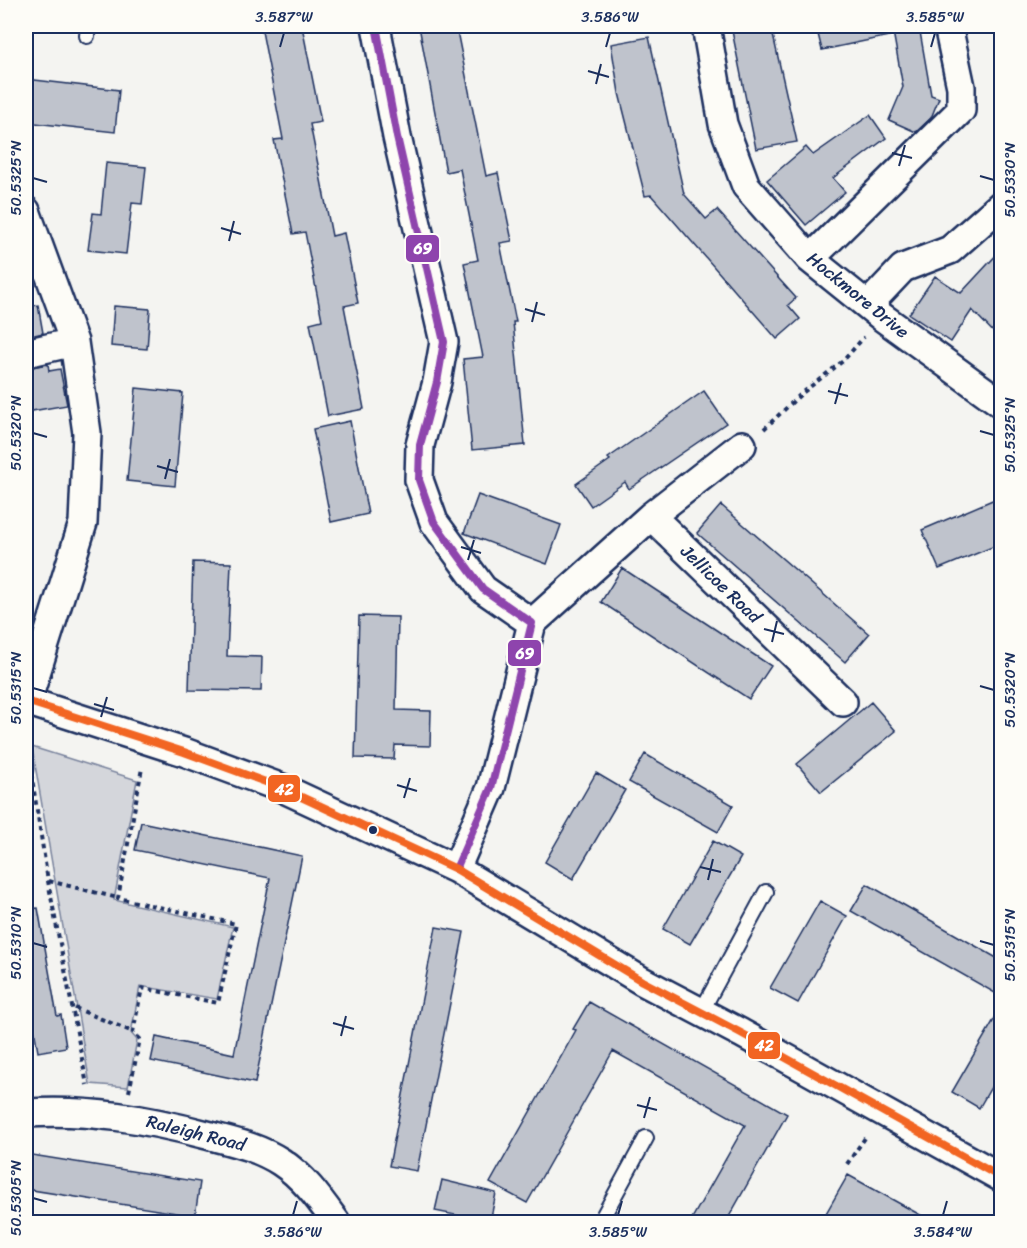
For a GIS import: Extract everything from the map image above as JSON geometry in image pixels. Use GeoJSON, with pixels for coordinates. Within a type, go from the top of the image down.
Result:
{"type":"FeatureCollection","features":[{"type":"Feature","properties":{"kind":"street"},"geometry":{"type":"LineString","coordinates":[[376,26],[397,137],[444,342],[437,382],[420,445],[419,480],[434,522],[483,589],[532,623]]}},
{"type":"Feature","properties":{"kind":"street","name":"Hockmore Drive"},"geometry":{"type":"LineString","coordinates":[[706,26],[723,124],[746,186],[810,259],[875,311],[1002,404]]}},
{"type":"Feature","properties":{"kind":"street"},"geometry":{"type":"LineString","coordinates":[[810,259],[961,110],[961,87],[948,26]]}},
{"type":"Feature","properties":{"kind":"street"},"geometry":{"type":"LineString","coordinates":[[875,311],[903,268],[950,250],[1002,204]]}},
{"type":"Feature","properties":{"kind":"street"},"geometry":{"type":"LineString","coordinates":[[26,211],[74,342],[87,433],[83,523],[26,701],[146,739],[282,788],[456,869],[642,981],[1002,1178]]}},
{"type":"Feature","properties":{"kind":"street"},"geometry":{"type":"LineString","coordinates":[[26,353],[74,342]]}},
{"type":"Feature","properties":{"kind":"street"},"geometry":{"type":"LineString","coordinates":[[456,869],[491,788],[532,623],[651,516],[742,445]]}},
{"type":"Feature","properties":{"kind":"street","name":"Jellicoe Road"},"geometry":{"type":"LineString","coordinates":[[651,516],[843,702]]}},
{"type":"Feature","properties":{"kind":"street","name":"Raleigh Road"},"geometry":{"type":"LineString","coordinates":[[26,1113],[82,1112],[126,1116],[250,1147],[281,1162],[309,1186],[336,1222]]}},
{"type":"Feature","properties":{"kind":"lane"},"geometry":{"type":"LineString","coordinates":[[701,1012],[766,891]]}},
{"type":"Feature","properties":{"kind":"lane"},"geometry":{"type":"LineString","coordinates":[[600,1222],[646,1138]]}},
{"type":"Feature","properties":{"kind":"path"},"geometry":{"type":"LineString","coordinates":[[742,445],[770,425],[801,394],[843,361],[875,311]]}},
{"type":"Feature","properties":{"kind":"path"},"geometry":{"type":"LineString","coordinates":[[26,701],[27,746],[48,881],[88,1080],[82,1112]]}},
{"type":"Feature","properties":{"kind":"path"},"geometry":{"type":"LineString","coordinates":[[118,898],[141,782],[146,739]]}},
{"type":"Feature","properties":{"kind":"path"},"geometry":{"type":"LineString","coordinates":[[48,881],[236,924],[219,1003],[142,988],[133,1032]]}},
{"type":"Feature","properties":{"kind":"path"},"geometry":{"type":"LineString","coordinates":[[74,1008],[133,1032],[140,1039],[126,1116]]}},
{"type":"Feature","properties":{"kind":"path"},"geometry":{"type":"LineString","coordinates":[[847,1164],[883,1112]]}},
{"type":"Feature","properties":{"kind":"shaded area"},"geometry":{"type":"Polygon","coordinates":[[[32,747],[137,780],[114,900],[233,927],[217,999],[140,986],[131,1033],[137,1040],[128,1087],[90,1084],[32,747]]]}},
{"type":"Feature","properties":{"kind":"building"},"geometry":{"type":"Polygon","coordinates":[[[261,26],[302,26],[321,122],[310,124],[332,236],[344,233],[358,303],[344,306],[364,409],[328,416],[310,323],[322,320],[305,232],[293,234],[274,140],[283,139],[261,26]]]}},
{"type":"Feature","properties":{"kind":"building"},"geometry":{"type":"Polygon","coordinates":[[[419,26],[456,26],[486,176],[498,173],[512,241],[500,243],[516,322],[513,322],[525,445],[472,450],[463,359],[483,357],[464,263],[478,260],[460,169],[446,172],[419,26]]]}},
{"type":"Feature","properties":{"kind":"building"},"geometry":{"type":"Polygon","coordinates":[[[731,26],[771,26],[797,142],[756,149],[731,26]]]}},
{"type":"Feature","properties":{"kind":"building"},"geometry":{"type":"Polygon","coordinates":[[[816,26],[888,26],[889,36],[822,50],[816,26]]]}},
{"type":"Feature","properties":{"kind":"building"},"geometry":{"type":"Polygon","coordinates":[[[892,26],[919,26],[931,95],[939,98],[931,118],[916,132],[889,120],[903,87],[892,26]]]}},
{"type":"Feature","properties":{"kind":"building"},"geometry":{"type":"Polygon","coordinates":[[[649,37],[684,194],[706,219],[717,210],[796,298],[788,305],[800,319],[777,339],[651,195],[645,196],[619,93],[611,44],[649,37]]]}},
{"type":"Feature","properties":{"kind":"building"},"geometry":{"type":"Polygon","coordinates":[[[26,79],[119,90],[115,132],[26,122],[26,79]]]}},
{"type":"Feature","properties":{"kind":"building"},"geometry":{"type":"Polygon","coordinates":[[[870,115],[886,138],[833,178],[845,192],[806,225],[767,180],[806,147],[813,155],[870,115]]]}},
{"type":"Feature","properties":{"kind":"building"},"geometry":{"type":"Polygon","coordinates":[[[106,163],[146,167],[142,204],[132,203],[126,254],[88,250],[93,213],[101,214],[106,163]]]}},
{"type":"Feature","properties":{"kind":"building"},"geometry":{"type":"Polygon","coordinates":[[[1002,249],[1002,341],[972,310],[951,342],[909,314],[935,276],[961,293],[1002,249]]]}},
{"type":"Feature","properties":{"kind":"building"},"geometry":{"type":"Polygon","coordinates":[[[38,305],[43,333],[26,337],[26,307],[38,305]]]}},
{"type":"Feature","properties":{"kind":"building"},"geometry":{"type":"Polygon","coordinates":[[[114,306],[150,309],[147,349],[111,346],[114,306]]]}},
{"type":"Feature","properties":{"kind":"building"},"geometry":{"type":"Polygon","coordinates":[[[48,364],[49,371],[60,369],[67,405],[26,412],[26,368],[48,364]]]}},
{"type":"Feature","properties":{"kind":"building"},"geometry":{"type":"Polygon","coordinates":[[[136,388],[183,393],[175,486],[127,481],[136,388]]]}},
{"type":"Feature","properties":{"kind":"building"},"geometry":{"type":"Polygon","coordinates":[[[704,391],[726,423],[629,489],[625,482],[591,506],[576,484],[610,460],[608,458],[704,391]]]}},
{"type":"Feature","properties":{"kind":"building"},"geometry":{"type":"Polygon","coordinates":[[[350,421],[368,514],[331,522],[313,429],[350,421]]]}},
{"type":"Feature","properties":{"kind":"building"},"geometry":{"type":"Polygon","coordinates":[[[478,495],[561,525],[547,564],[464,533],[478,495]]]}},
{"type":"Feature","properties":{"kind":"building"},"geometry":{"type":"Polygon","coordinates":[[[1002,496],[1002,543],[939,569],[922,530],[1002,496]]]}},
{"type":"Feature","properties":{"kind":"building"},"geometry":{"type":"Polygon","coordinates":[[[721,505],[869,634],[845,662],[697,533],[721,505]]]}},
{"type":"Feature","properties":{"kind":"building"},"geometry":{"type":"Polygon","coordinates":[[[193,562],[231,563],[227,656],[262,657],[261,691],[189,690],[193,562]]]}},
{"type":"Feature","properties":{"kind":"building"},"geometry":{"type":"Polygon","coordinates":[[[622,568],[771,666],[749,699],[601,602],[622,568]]]}},
{"type":"Feature","properties":{"kind":"building"},"geometry":{"type":"Polygon","coordinates":[[[359,616],[398,617],[396,710],[431,711],[430,746],[395,745],[394,759],[355,758],[359,616]]]}},
{"type":"Feature","properties":{"kind":"building"},"geometry":{"type":"Polygon","coordinates":[[[871,702],[896,731],[821,792],[797,764],[871,702]]]}},
{"type":"Feature","properties":{"kind":"building"},"geometry":{"type":"Polygon","coordinates":[[[645,754],[733,805],[718,832],[629,782],[645,754]]]}},
{"type":"Feature","properties":{"kind":"building"},"geometry":{"type":"Polygon","coordinates":[[[596,773],[625,790],[573,879],[545,862],[596,773]]]}},
{"type":"Feature","properties":{"kind":"building"},"geometry":{"type":"Polygon","coordinates":[[[141,822],[302,856],[255,1083],[151,1061],[156,1037],[234,1054],[270,878],[135,850],[141,822]]]}},
{"type":"Feature","properties":{"kind":"building"},"geometry":{"type":"Polygon","coordinates":[[[713,841],[741,857],[690,944],[663,929],[713,841]]]}},
{"type":"Feature","properties":{"kind":"building"},"geometry":{"type":"Polygon","coordinates":[[[867,884],[1002,961],[1002,997],[851,911],[867,884]]]}},
{"type":"Feature","properties":{"kind":"building"},"geometry":{"type":"Polygon","coordinates":[[[820,901],[847,916],[798,1003],[770,988],[820,901]]]}},
{"type":"Feature","properties":{"kind":"building"},"geometry":{"type":"Polygon","coordinates":[[[38,908],[57,1016],[61,1015],[66,1047],[38,1052],[31,1011],[28,1011],[26,999],[26,909],[38,908]]]}},
{"type":"Feature","properties":{"kind":"building"},"geometry":{"type":"Polygon","coordinates":[[[436,927],[464,932],[417,1171],[389,1166],[436,927]]]}},
{"type":"Feature","properties":{"kind":"building"},"geometry":{"type":"Polygon","coordinates":[[[589,1002],[787,1114],[726,1222],[690,1222],[745,1125],[613,1051],[527,1203],[490,1183],[576,1030],[573,1029],[589,1002]]]}},
{"type":"Feature","properties":{"kind":"building"},"geometry":{"type":"Polygon","coordinates":[[[1002,1006],[1002,1068],[979,1108],[952,1092],[1002,1006]]]}},
{"type":"Feature","properties":{"kind":"building"},"geometry":{"type":"Polygon","coordinates":[[[26,1154],[200,1182],[195,1216],[26,1189],[26,1154]]]}},
{"type":"Feature","properties":{"kind":"building"},"geometry":{"type":"Polygon","coordinates":[[[848,1175],[933,1222],[821,1222],[848,1175]]]}},
{"type":"Feature","properties":{"kind":"building"},"geometry":{"type":"Polygon","coordinates":[[[442,1180],[496,1193],[490,1222],[435,1211],[442,1180]]]}},
{"type":"Feature","properties":{"kind":"transit line","name":"69"},"geometry":{"type":"LineString","coordinates":[[376,26],[397,137],[444,342],[437,382],[420,445],[419,480],[434,522],[483,589],[532,623],[491,788],[456,869]]}},
{"type":"Feature","properties":{"kind":"transit line","name":"42"},"geometry":{"type":"LineString","coordinates":[[26,701],[184,752],[282,788],[456,869],[642,981],[741,1033],[1002,1178]]}}]}
